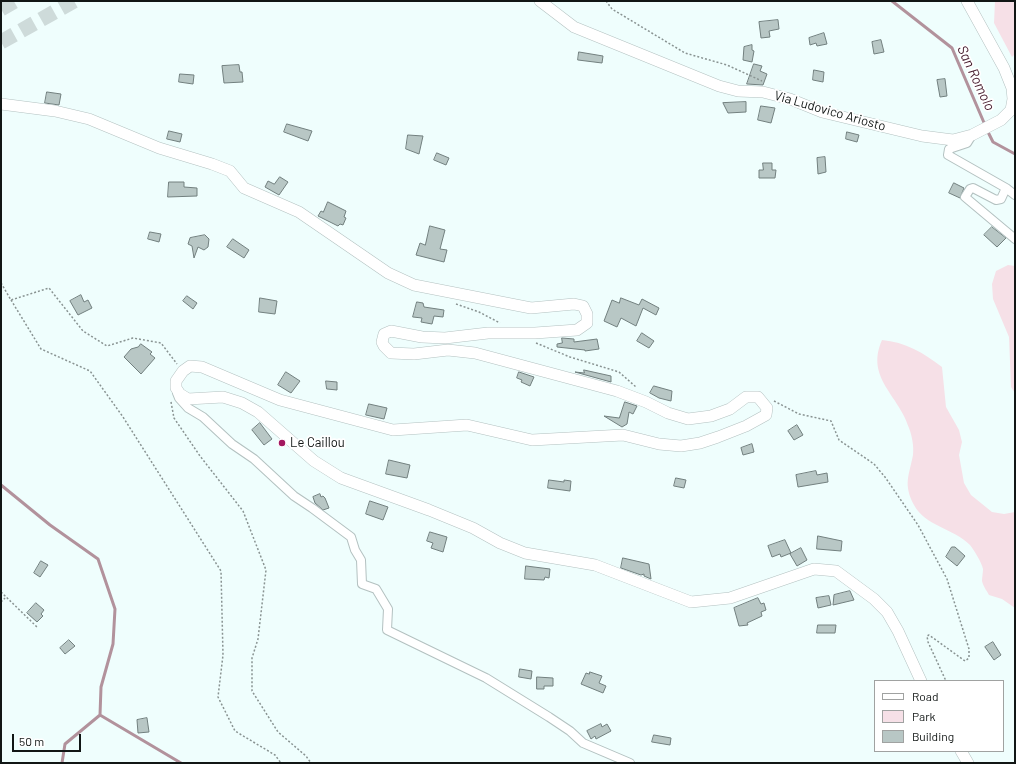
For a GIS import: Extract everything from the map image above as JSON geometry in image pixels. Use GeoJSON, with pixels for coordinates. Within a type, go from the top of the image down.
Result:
{"type":"FeatureCollection","features":[{"type":"Feature","properties":{"kind":"street","name":"Via Ludovico Ariosto"},"geometry":{"type":"LineString","coordinates":[[540,1],[574,27],[719,86],[738,91],[763,92],[822,112],[922,136],[953,140],[972,135],[1001,120],[1011,110],[1013,98],[1012,88],[982,25],[967,1]]}},
{"type":"Feature","properties":{"kind":"street"},"geometry":{"type":"LineString","coordinates":[[1,104],[55,111],[88,119],[159,148],[230,171],[244,188],[299,212],[388,273],[414,285],[531,308],[574,304],[583,306],[586,314],[587,323],[577,330],[532,333],[488,333],[445,338],[422,337],[391,331],[384,334],[382,342],[391,353],[414,354],[448,350],[476,353],[617,392],[646,402],[668,414],[688,419],[711,416],[730,409],[746,397],[758,397],[765,403],[767,408],[766,415],[746,426],[700,443],[681,446],[659,444],[623,435],[532,440],[467,425],[393,430],[280,400],[202,367],[190,366],[183,371],[176,381],[173,393]]}},
{"type":"Feature","properties":{"kind":"street"},"geometry":{"type":"LineString","coordinates":[[972,135],[967,143],[949,149],[948,155],[1006,188],[1015,195]]}},
{"type":"Feature","properties":{"kind":"street"},"geometry":{"type":"LineString","coordinates":[[1006,188],[1001,199],[996,200],[973,188],[970,189],[965,197],[1015,239]]}},
{"type":"Feature","properties":{"kind":"street"},"geometry":{"type":"LineString","coordinates":[[173,393],[180,394],[188,399],[223,397],[242,403],[258,412],[314,461],[341,478],[429,510],[473,528],[500,543],[525,553],[595,565],[691,602],[730,598],[814,570],[836,571],[874,599],[887,612],[898,631],[921,680]]}},
{"type":"Feature","properties":{"kind":"street"},"geometry":{"type":"LineString","coordinates":[[173,393],[188,408],[203,418],[232,444],[254,459],[294,496],[351,537],[355,550],[361,560],[362,584],[376,589],[388,609],[387,630],[486,678],[550,717],[570,731],[583,743],[630,763]]}},
{"type":"Feature","properties":{"kind":"street"},"geometry":{"type":"LineString","coordinates":[[962,752],[968,763]]}},
{"type":"Feature","properties":{"kind":"path"},"geometry":{"type":"LineString","coordinates":[[606,1],[612,9],[686,53],[727,65],[762,81]]}},
{"type":"Feature","properties":{"kind":"path"},"geometry":{"type":"LineString","coordinates":[[1,283],[41,349],[90,371],[123,417],[221,571],[223,655],[218,697],[235,731],[275,755],[281,763]]}},
{"type":"Feature","properties":{"kind":"path"},"geometry":{"type":"LineString","coordinates":[[11,300],[49,288],[83,331],[107,346],[133,338],[161,343],[183,371]]}},
{"type":"Feature","properties":{"kind":"path"},"geometry":{"type":"LineString","coordinates":[[452,303],[479,312],[503,324]]}},
{"type":"Feature","properties":{"kind":"path"},"geometry":{"type":"LineString","coordinates":[[532,333],[528,340],[570,357],[619,372],[640,390]]}},
{"type":"Feature","properties":{"kind":"path"},"geometry":{"type":"LineString","coordinates":[[173,393],[174,418],[200,456],[243,511],[266,570],[258,639],[252,658],[252,691],[278,732],[306,756],[311,763]]}},
{"type":"Feature","properties":{"kind":"path"},"geometry":{"type":"LineString","coordinates":[[765,403],[776,400],[798,414],[831,421],[839,440],[874,464],[886,477],[918,525],[947,579],[969,649],[970,658],[965,661],[929,635],[927,636],[928,642],[946,680]]}},
{"type":"Feature","properties":{"kind":"path"},"geometry":{"type":"LineString","coordinates":[[1,592],[37,627]]}},
{"type":"Feature","properties":{"kind":"path"},"geometry":{"type":"LineString","coordinates":[[1,602],[6,597]]}},
{"type":"Feature","properties":{"kind":"green space"},"geometry":{"type":"Polygon","coordinates":[[[995,1],[1015,1],[1015,54],[1012,57],[994,23],[995,1]]]}},
{"type":"Feature","properties":{"kind":"green space"},"geometry":{"type":"Polygon","coordinates":[[[1008,265],[1015,266],[1015,393],[1011,387],[1009,337],[993,299],[992,284],[996,271],[1008,265]]]}},
{"type":"Feature","properties":{"kind":"green space"},"geometry":{"type":"Polygon","coordinates":[[[882,340],[899,343],[914,349],[942,367],[946,407],[959,430],[962,442],[959,455],[964,483],[971,495],[992,512],[1004,514],[1015,512],[1015,608],[1002,599],[989,595],[982,581],[982,566],[970,545],[963,539],[925,518],[914,505],[908,485],[913,455],[912,438],[904,416],[880,376],[878,353],[882,340]]]}},
{"type":"Feature","properties":{"kind":"building"},"geometry":{"type":"Polygon","coordinates":[[[778,20],[779,29],[769,31],[770,37],[761,38],[759,22],[778,20]]]}},
{"type":"Feature","properties":{"kind":"building"},"geometry":{"type":"Polygon","coordinates":[[[824,33],[827,44],[817,46],[816,43],[810,45],[809,38],[824,33]]]}},
{"type":"Feature","properties":{"kind":"building"},"geometry":{"type":"Polygon","coordinates":[[[881,40],[884,52],[874,54],[872,42],[881,40]]]}},
{"type":"Feature","properties":{"kind":"building"},"geometry":{"type":"Polygon","coordinates":[[[752,45],[752,50],[754,51],[752,62],[743,60],[744,47],[752,45]]]}},
{"type":"Feature","properties":{"kind":"building"},"geometry":{"type":"Polygon","coordinates":[[[579,52],[603,56],[602,63],[578,60],[579,52]]]}},
{"type":"Feature","properties":{"kind":"building"},"geometry":{"type":"Polygon","coordinates":[[[754,64],[762,66],[760,71],[767,74],[763,85],[747,84],[754,64]]]}},
{"type":"Feature","properties":{"kind":"building"},"geometry":{"type":"Polygon","coordinates":[[[239,65],[240,72],[242,72],[243,82],[224,83],[222,66],[239,65]]]}},
{"type":"Feature","properties":{"kind":"building"},"geometry":{"type":"Polygon","coordinates":[[[814,70],[824,72],[823,82],[813,80],[814,70]]]}},
{"type":"Feature","properties":{"kind":"building"},"geometry":{"type":"Polygon","coordinates":[[[180,74],[194,75],[193,84],[179,82],[180,74]]]}},
{"type":"Feature","properties":{"kind":"building"},"geometry":{"type":"Polygon","coordinates":[[[945,79],[947,96],[940,97],[937,80],[945,79]]]}},
{"type":"Feature","properties":{"kind":"building"},"geometry":{"type":"Polygon","coordinates":[[[47,92],[61,94],[59,105],[45,103],[47,92]]]}},
{"type":"Feature","properties":{"kind":"building"},"geometry":{"type":"Polygon","coordinates":[[[746,102],[746,112],[728,113],[723,103],[746,102]]]}},
{"type":"Feature","properties":{"kind":"building"},"geometry":{"type":"Polygon","coordinates":[[[761,106],[775,108],[771,123],[758,120],[761,106]]]}},
{"type":"Feature","properties":{"kind":"building"},"geometry":{"type":"Polygon","coordinates":[[[287,124],[312,131],[308,141],[284,132],[287,124]]]}},
{"type":"Feature","properties":{"kind":"building"},"geometry":{"type":"Polygon","coordinates":[[[169,131],[182,134],[180,142],[167,139],[169,131]]]}},
{"type":"Feature","properties":{"kind":"building"},"geometry":{"type":"Polygon","coordinates":[[[847,132],[859,135],[857,142],[846,139],[847,132]]]}},
{"type":"Feature","properties":{"kind":"building"},"geometry":{"type":"Polygon","coordinates":[[[408,135],[423,136],[419,154],[406,149],[408,135]]]}},
{"type":"Feature","properties":{"kind":"building"},"geometry":{"type":"Polygon","coordinates":[[[437,153],[449,158],[446,165],[434,160],[437,153]]]}},
{"type":"Feature","properties":{"kind":"building"},"geometry":{"type":"Polygon","coordinates":[[[825,157],[826,172],[818,174],[817,158],[825,157]]]}},
{"type":"Feature","properties":{"kind":"building"},"geometry":{"type":"Polygon","coordinates":[[[763,163],[772,163],[772,170],[776,170],[775,178],[759,178],[759,170],[763,170],[763,163]]]}},
{"type":"Feature","properties":{"kind":"building"},"geometry":{"type":"Polygon","coordinates":[[[280,177],[288,182],[279,195],[265,187],[268,181],[274,184],[280,177]]]}},
{"type":"Feature","properties":{"kind":"building"},"geometry":{"type":"Polygon","coordinates":[[[169,182],[184,182],[184,187],[197,188],[197,196],[168,197],[169,182]]]}},
{"type":"Feature","properties":{"kind":"building"},"geometry":{"type":"Polygon","coordinates":[[[954,183],[964,188],[960,198],[949,193],[954,183]]]}},
{"type":"Feature","properties":{"kind":"building"},"geometry":{"type":"Polygon","coordinates":[[[328,202],[346,211],[344,217],[346,218],[343,225],[340,224],[338,226],[318,216],[321,211],[323,212],[328,202]]]}},
{"type":"Feature","properties":{"kind":"building"},"geometry":{"type":"Polygon","coordinates":[[[430,226],[445,230],[440,249],[447,250],[444,262],[416,255],[420,243],[425,245],[430,226]]]}},
{"type":"Feature","properties":{"kind":"building"},"geometry":{"type":"Polygon","coordinates":[[[992,227],[1006,238],[997,247],[984,235],[992,227]]]}},
{"type":"Feature","properties":{"kind":"building"},"geometry":{"type":"Polygon","coordinates":[[[150,232],[161,234],[159,242],[148,239],[150,232]]]}},
{"type":"Feature","properties":{"kind":"building"},"geometry":{"type":"Polygon","coordinates":[[[205,235],[209,239],[208,247],[204,250],[198,247],[194,258],[192,246],[188,244],[190,238],[205,235]]]}},
{"type":"Feature","properties":{"kind":"building"},"geometry":{"type":"Polygon","coordinates":[[[233,239],[249,250],[244,258],[227,247],[233,239]]]}},
{"type":"Feature","properties":{"kind":"building"},"geometry":{"type":"Polygon","coordinates":[[[81,295],[84,302],[88,300],[92,308],[78,315],[70,301],[81,295]]]}},
{"type":"Feature","properties":{"kind":"building"},"geometry":{"type":"Polygon","coordinates":[[[187,296],[197,303],[193,309],[183,301],[187,296]]]}},
{"type":"Feature","properties":{"kind":"building"},"geometry":{"type":"Polygon","coordinates":[[[260,298],[277,301],[275,314],[259,312],[260,298]]]}},
{"type":"Feature","properties":{"kind":"building"},"geometry":{"type":"Polygon","coordinates":[[[621,298],[639,305],[642,299],[659,308],[656,315],[643,308],[636,326],[621,318],[617,327],[604,321],[612,300],[619,303],[621,298]]]}},
{"type":"Feature","properties":{"kind":"building"},"geometry":{"type":"Polygon","coordinates":[[[417,302],[423,303],[424,307],[444,310],[443,317],[434,316],[432,324],[421,322],[422,318],[413,317],[417,302]]]}},
{"type":"Feature","properties":{"kind":"building"},"geometry":{"type":"Polygon","coordinates":[[[642,333],[654,341],[649,348],[637,341],[642,333]]]}},
{"type":"Feature","properties":{"kind":"building"},"geometry":{"type":"Polygon","coordinates":[[[562,338],[574,339],[574,342],[597,339],[599,349],[585,351],[557,347],[557,344],[562,343],[562,338]]]}},
{"type":"Feature","properties":{"kind":"building"},"geometry":{"type":"Polygon","coordinates":[[[141,344],[152,352],[150,354],[155,358],[141,374],[124,357],[131,349],[138,347],[141,344]]]}},
{"type":"Feature","properties":{"kind":"building"},"geometry":{"type":"Polygon","coordinates":[[[584,370],[611,376],[611,382],[575,372],[584,373],[584,370]]]}},
{"type":"Feature","properties":{"kind":"building"},"geometry":{"type":"Polygon","coordinates":[[[286,372],[300,381],[291,393],[278,385],[286,372]]]}},
{"type":"Feature","properties":{"kind":"building"},"geometry":{"type":"Polygon","coordinates":[[[519,372],[534,377],[530,386],[521,382],[522,380],[517,378],[519,372]]]}},
{"type":"Feature","properties":{"kind":"building"},"geometry":{"type":"Polygon","coordinates":[[[326,381],[337,382],[337,390],[327,389],[326,381]]]}},
{"type":"Feature","properties":{"kind":"building"},"geometry":{"type":"Polygon","coordinates":[[[654,386],[672,391],[671,401],[659,398],[650,393],[654,386]]]}},
{"type":"Feature","properties":{"kind":"building"},"geometry":{"type":"Polygon","coordinates":[[[625,402],[637,406],[633,414],[629,412],[627,424],[622,427],[604,416],[619,418],[625,402]]]}},
{"type":"Feature","properties":{"kind":"building"},"geometry":{"type":"Polygon","coordinates":[[[369,404],[387,408],[384,419],[366,415],[369,404]]]}},
{"type":"Feature","properties":{"kind":"building"},"geometry":{"type":"Polygon","coordinates":[[[260,423],[272,439],[264,445],[252,430],[260,423]]]}},
{"type":"Feature","properties":{"kind":"building"},"geometry":{"type":"Polygon","coordinates":[[[797,425],[803,435],[794,440],[788,431],[797,425]]]}},
{"type":"Feature","properties":{"kind":"building"},"geometry":{"type":"Polygon","coordinates":[[[752,444],[754,452],[743,455],[741,448],[752,444]]]}},
{"type":"Feature","properties":{"kind":"building"},"geometry":{"type":"Polygon","coordinates":[[[389,460],[410,465],[407,478],[386,474],[389,460]]]}},
{"type":"Feature","properties":{"kind":"building"},"geometry":{"type":"Polygon","coordinates":[[[816,471],[817,475],[827,473],[828,482],[798,487],[796,475],[816,471]]]}},
{"type":"Feature","properties":{"kind":"building"},"geometry":{"type":"Polygon","coordinates":[[[676,478],[686,480],[684,488],[674,486],[676,478]]]}},
{"type":"Feature","properties":{"kind":"building"},"geometry":{"type":"Polygon","coordinates":[[[549,480],[564,482],[564,480],[571,481],[570,491],[548,488],[549,480]]]}},
{"type":"Feature","properties":{"kind":"building"},"geometry":{"type":"Polygon","coordinates":[[[320,494],[321,497],[323,496],[325,498],[329,508],[323,510],[315,503],[313,497],[320,494]]]}},
{"type":"Feature","properties":{"kind":"building"},"geometry":{"type":"Polygon","coordinates":[[[370,501],[388,507],[383,520],[366,514],[370,501]]]}},
{"type":"Feature","properties":{"kind":"building"},"geometry":{"type":"Polygon","coordinates":[[[430,532],[447,537],[443,552],[431,548],[433,543],[427,541],[430,532]]]}},
{"type":"Feature","properties":{"kind":"building"},"geometry":{"type":"Polygon","coordinates":[[[818,536],[842,541],[841,551],[817,549],[818,536]]]}},
{"type":"Feature","properties":{"kind":"building"},"geometry":{"type":"Polygon","coordinates":[[[785,540],[791,553],[781,557],[780,554],[772,557],[768,546],[785,540]]]}},
{"type":"Feature","properties":{"kind":"building"},"geometry":{"type":"Polygon","coordinates":[[[952,547],[955,547],[965,556],[957,566],[946,557],[952,547]]]}},
{"type":"Feature","properties":{"kind":"building"},"geometry":{"type":"Polygon","coordinates":[[[801,548],[807,560],[797,566],[790,554],[801,548]]]}},
{"type":"Feature","properties":{"kind":"building"},"geometry":{"type":"Polygon","coordinates":[[[623,558],[649,564],[651,579],[644,576],[644,574],[641,575],[621,568],[623,558]]]}},
{"type":"Feature","properties":{"kind":"building"},"geometry":{"type":"Polygon","coordinates":[[[41,561],[48,565],[40,577],[34,573],[41,561]]]}},
{"type":"Feature","properties":{"kind":"building"},"geometry":{"type":"Polygon","coordinates":[[[526,566],[550,569],[549,578],[545,577],[544,580],[525,579],[526,566]]]}},
{"type":"Feature","properties":{"kind":"building"},"geometry":{"type":"Polygon","coordinates":[[[850,591],[854,600],[833,605],[834,595],[850,591]]]}},
{"type":"Feature","properties":{"kind":"building"},"geometry":{"type":"Polygon","coordinates":[[[829,596],[831,605],[818,608],[816,598],[829,596]]]}},
{"type":"Feature","properties":{"kind":"building"},"geometry":{"type":"Polygon","coordinates":[[[758,598],[761,604],[764,603],[766,610],[761,612],[762,616],[747,623],[748,625],[739,626],[734,608],[758,598]]]}},
{"type":"Feature","properties":{"kind":"building"},"geometry":{"type":"Polygon","coordinates":[[[36,603],[44,610],[41,614],[43,616],[37,622],[27,613],[36,603]]]}},
{"type":"Feature","properties":{"kind":"building"},"geometry":{"type":"Polygon","coordinates":[[[818,625],[836,625],[835,633],[817,633],[818,625]]]}},
{"type":"Feature","properties":{"kind":"building"},"geometry":{"type":"Polygon","coordinates":[[[69,640],[75,646],[65,654],[60,648],[69,640]]]}},
{"type":"Feature","properties":{"kind":"building"},"geometry":{"type":"Polygon","coordinates":[[[993,642],[1001,655],[994,660],[985,647],[993,642]]]}},
{"type":"Feature","properties":{"kind":"building"},"geometry":{"type":"Polygon","coordinates":[[[520,669],[532,671],[531,679],[519,677],[520,669]]]}},
{"type":"Feature","properties":{"kind":"building"},"geometry":{"type":"Polygon","coordinates":[[[590,672],[602,676],[599,683],[606,686],[603,693],[581,684],[586,673],[589,674],[590,672]]]}},
{"type":"Feature","properties":{"kind":"building"},"geometry":{"type":"Polygon","coordinates":[[[537,677],[553,678],[553,686],[544,686],[544,689],[537,689],[537,677]]]}},
{"type":"Feature","properties":{"kind":"building"},"geometry":{"type":"Polygon","coordinates":[[[147,718],[149,732],[138,733],[137,720],[147,718]]]}},
{"type":"Feature","properties":{"kind":"building"},"geometry":{"type":"Polygon","coordinates":[[[601,724],[602,727],[607,724],[611,731],[596,739],[595,736],[591,739],[587,731],[601,724]]]}},
{"type":"Feature","properties":{"kind":"building"},"geometry":{"type":"Polygon","coordinates":[[[654,735],[671,738],[670,745],[652,742],[654,735]]]}},
{"type":"Feature","properties":{"kind":"waterway","name":"San Romolo"},"geometry":{"type":"LineString","coordinates":[[892,1],[952,48],[985,125]]}},
{"type":"Feature","properties":{"kind":"waterway","name":"San Romolo"},"geometry":{"type":"LineString","coordinates":[[987,130],[993,142],[1015,154]]}},
{"type":"Feature","properties":{"kind":"waterway"},"geometry":{"type":"LineString","coordinates":[[1,485],[50,525],[98,559],[115,609],[113,644],[101,687],[100,715]]}},
{"type":"Feature","properties":{"kind":"waterway"},"geometry":{"type":"LineString","coordinates":[[100,715],[181,763]]}},
{"type":"Feature","properties":{"kind":"waterway"},"geometry":{"type":"LineString","coordinates":[[62,763],[65,744],[100,715]]}},
{"type":"Feature","properties":{"kind":"tunnel"},"geometry":{"type":"LineString","coordinates":[[1,9],[15,1]]}},
{"type":"Feature","properties":{"kind":"tunnel"},"geometry":{"type":"LineString","coordinates":[[1,42],[74,1]]}},
{"type":"Feature","properties":{"kind":"place","name":"Le Caillou"},"geometry":{"type":"Point","coordinates":[282,443]}}]}
